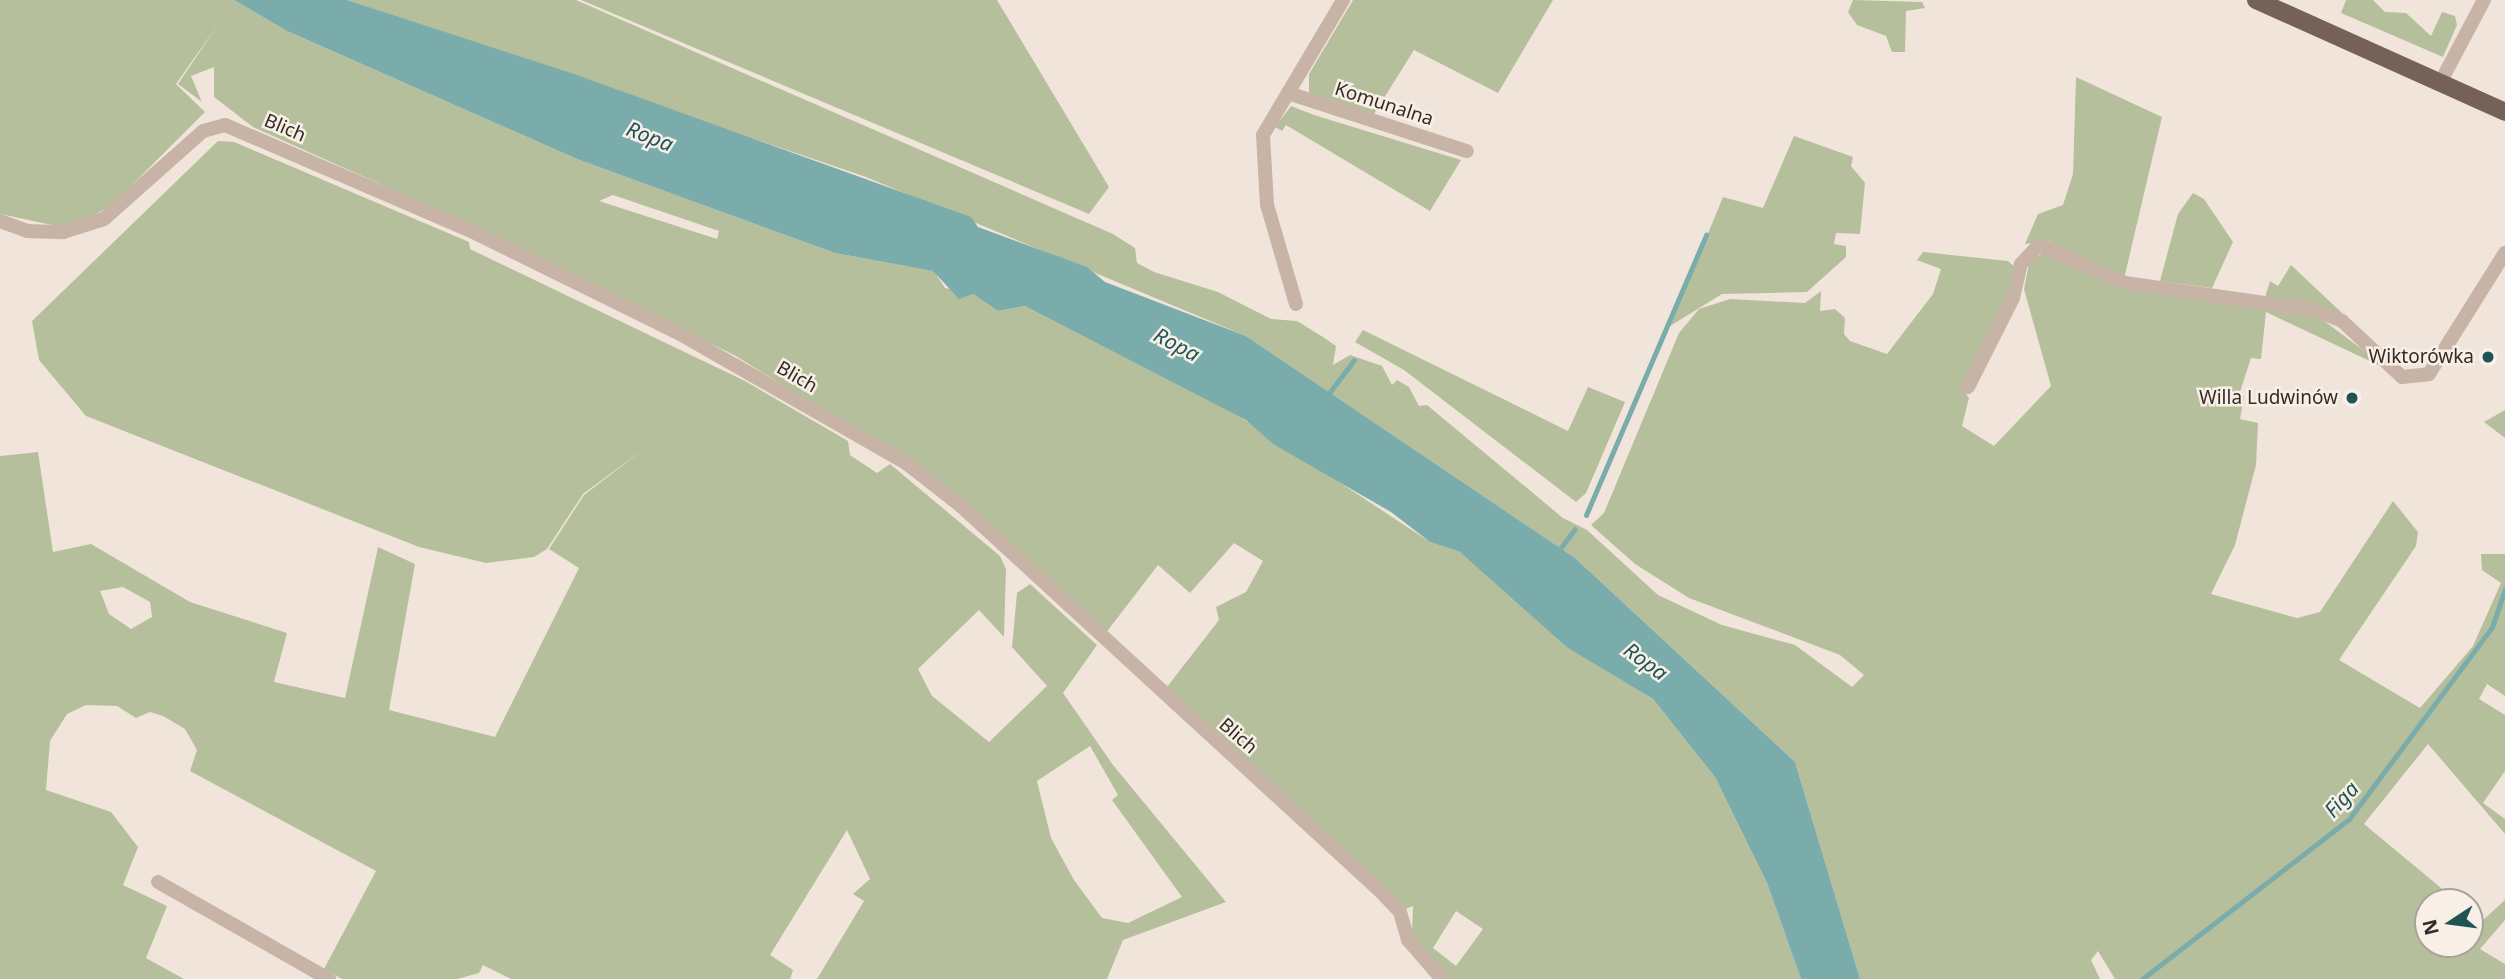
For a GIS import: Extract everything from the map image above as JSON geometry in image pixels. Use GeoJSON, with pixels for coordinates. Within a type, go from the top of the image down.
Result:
{"type":"FeatureCollection","features":[{"type":"Feature","properties":{"kind":"main road"},"geometry":{"type":"LineString","coordinates":[[2256,0],[2279,5],[2505,112]]}},
{"type":"Feature","properties":{"kind":"street"},"geometry":{"type":"LineString","coordinates":[[1297,304],[1261,164],[1268,122],[1289,93],[1343,0]]}},
{"type":"Feature","properties":{"kind":"street"},"geometry":{"type":"LineString","coordinates":[[2440,83],[2484,0]]}},
{"type":"Feature","properties":{"kind":"street","name":"Komunalna"},"geometry":{"type":"LineString","coordinates":[[1289,93],[1467,151]]}},
{"type":"Feature","properties":{"kind":"street","name":"Blich"},"geometry":{"type":"LineString","coordinates":[[0,221],[27,231],[63,232],[104,219],[203,131],[225,125],[467,229],[680,334],[906,463],[961,506],[1379,890],[1400,912],[1408,940],[1442,979]]}},
{"type":"Feature","properties":{"kind":"street"},"geometry":{"type":"LineString","coordinates":[[1968,387],[2013,298],[2021,264],[2039,245],[2125,283],[2315,310],[2342,321],[2402,377],[2429,374],[2505,253]]}},
{"type":"Feature","properties":{"kind":"street"},"geometry":{"type":"LineString","coordinates":[[158,882],[329,979]]}},
{"type":"Feature","properties":{"kind":"green space"},"geometry":{"type":"Polygon","coordinates":[[[0,0],[234,0],[289,32],[577,159],[835,253],[934,271],[945,288],[973,294],[998,311],[1025,306],[1236,414],[1430,542],[1460,552],[1590,661],[1653,699],[1715,777],[1767,883],[1801,979],[1449,979],[1412,935],[1413,906],[1403,910],[1163,692],[1219,620],[1216,607],[1246,592],[1263,561],[1234,543],[1190,593],[1158,565],[1105,634],[876,442],[734,355],[467,223],[253,127],[214,97],[214,67],[191,76],[202,102],[178,84],[219,23],[176,84],[205,112],[115,202],[91,218],[57,226],[0,214],[0,0]],[[613,195],[599,201],[717,239],[719,231],[613,195]],[[1456,911],[1433,948],[1456,966],[1483,929],[1456,911]]]}},
{"type":"Feature","properties":{"kind":"green space"},"geometry":{"type":"Polygon","coordinates":[[[347,0],[576,0],[1113,234],[1135,248],[1137,263],[1154,272],[1218,292],[1271,319],[1297,321],[1336,346],[1333,365],[1350,355],[1382,366],[1392,385],[1397,380],[1409,387],[1419,406],[1427,405],[1563,518],[1587,530],[1658,595],[1722,625],[1795,645],[1852,687],[1864,675],[1840,655],[1689,598],[1635,564],[1591,525],[1604,513],[1679,333],[1699,309],[1730,299],[1805,303],[1821,291],[1820,311],[1835,309],[1845,318],[1844,334],[1850,341],[1887,354],[1933,294],[1941,269],[1917,260],[1923,252],[2008,261],[2015,267],[2013,286],[1961,387],[1969,398],[1962,426],[1994,446],[2051,386],[2024,289],[2029,264],[2043,252],[2109,282],[2315,314],[2391,371],[2266,312],[2261,359],[2251,358],[2239,395],[2244,396],[2240,419],[2258,423],[2256,465],[2235,545],[2211,594],[2297,618],[2320,612],[2393,501],[2418,532],[2416,546],[2339,660],[2420,708],[2473,646],[2501,583],[2482,570],[2481,554],[2505,554],[2505,696],[2487,684],[2479,699],[2505,715],[2505,771],[2483,803],[2505,819],[2505,834],[2428,744],[2364,824],[2441,888],[2414,888],[2414,958],[2484,958],[2484,951],[2505,964],[2505,979],[2115,979],[2098,951],[2091,960],[2100,979],[1860,979],[1795,762],[1575,558],[1246,336],[866,177],[347,0]]]}},
{"type":"Feature","properties":{"kind":"green space"},"geometry":{"type":"Polygon","coordinates":[[[581,0],[997,0],[1109,187],[1089,214],[581,0]]]}},
{"type":"Feature","properties":{"kind":"green space"},"geometry":{"type":"Polygon","coordinates":[[[1353,0],[1553,0],[1498,93],[1414,50],[1374,114],[1395,122],[1309,94],[1309,74],[1353,0]]]}},
{"type":"Feature","properties":{"kind":"green space"},"geometry":{"type":"Polygon","coordinates":[[[1853,0],[1922,2],[1925,8],[1906,11],[1905,52],[1892,52],[1886,36],[1857,25],[1848,12],[1853,0]]]}},
{"type":"Feature","properties":{"kind":"green space"},"geometry":{"type":"Polygon","coordinates":[[[2346,0],[2373,0],[2385,12],[2406,13],[2431,36],[2442,12],[2455,16],[2457,25],[2443,57],[2341,13],[2346,0]]]}},
{"type":"Feature","properties":{"kind":"green space"},"geometry":{"type":"Polygon","coordinates":[[[2076,77],[2162,117],[2124,279],[2048,241],[2025,244],[2038,214],[2063,205],[2073,174],[2076,77]]]}},
{"type":"Feature","properties":{"kind":"green space"},"geometry":{"type":"Polygon","coordinates":[[[1291,106],[1461,160],[1430,211],[1286,125],[1282,131],[1275,127],[1291,106]]]}},
{"type":"Feature","properties":{"kind":"green space"},"geometry":{"type":"Polygon","coordinates":[[[1794,136],[1853,157],[1851,166],[1865,183],[1860,234],[1836,233],[1834,244],[1846,246],[1846,257],[1807,292],[1722,294],[1670,326],[1723,197],[1763,208],[1794,136]]]}},
{"type":"Feature","properties":{"kind":"green space"},"geometry":{"type":"Polygon","coordinates":[[[218,141],[234,142],[469,242],[470,249],[745,381],[848,441],[850,455],[877,473],[890,464],[1000,556],[1006,569],[1004,637],[979,610],[918,669],[932,696],[989,742],[1047,686],[1012,647],[1017,593],[1030,584],[1097,645],[1063,693],[1113,765],[1226,902],[1123,940],[1107,979],[817,979],[864,901],[853,894],[870,879],[847,830],[770,955],[793,970],[790,979],[511,979],[483,965],[479,973],[457,979],[342,979],[324,969],[376,871],[190,771],[197,750],[185,729],[163,716],[150,712],[136,718],[117,706],[86,705],[67,714],[50,741],[46,790],[111,812],[138,847],[123,885],[167,906],[146,958],[184,979],[0,979],[0,456],[38,452],[53,552],[91,544],[190,602],[287,633],[274,682],[345,698],[378,547],[415,564],[389,710],[495,737],[579,568],[549,549],[584,495],[644,449],[583,494],[547,549],[534,557],[486,563],[419,547],[86,416],[39,360],[32,321],[218,141]],[[123,587],[100,591],[109,614],[131,629],[152,617],[150,602],[123,587]],[[1090,746],[1037,781],[1051,838],[1074,880],[1102,918],[1128,923],[1182,897],[1112,800],[1118,795],[1090,746]]]}},
{"type":"Feature","properties":{"kind":"green space"},"geometry":{"type":"Polygon","coordinates":[[[2193,193],[2204,199],[2233,242],[2212,288],[2160,281],[2178,214],[2193,193]]]}},
{"type":"Feature","properties":{"kind":"green space"},"geometry":{"type":"Polygon","coordinates":[[[2291,265],[2342,313],[2340,317],[2264,301],[2270,281],[2278,286],[2291,265]]]}},
{"type":"Feature","properties":{"kind":"green space"},"geometry":{"type":"Polygon","coordinates":[[[1363,330],[1568,431],[1588,387],[1625,402],[1586,493],[1576,502],[1404,370],[1355,342],[1363,330]]]}},
{"type":"Feature","properties":{"kind":"green space"},"geometry":{"type":"Polygon","coordinates":[[[2505,410],[2505,438],[2484,422],[2505,410]]]}},
{"type":"Feature","properties":{"kind":"green space"},"geometry":{"type":"Polygon","coordinates":[[[2505,900],[2505,920],[2484,944],[2484,919],[2505,900]]]}},
{"type":"Feature","properties":{"kind":"water","name":"Ropa"},"geometry":{"type":"Polygon","coordinates":[[[234,0],[347,0],[574,74],[971,217],[978,227],[1087,267],[1105,282],[1246,336],[1575,558],[1795,762],[1860,979],[1801,979],[1767,883],[1715,777],[1653,699],[1568,648],[1460,552],[1430,542],[1391,512],[1273,444],[1246,420],[1025,306],[998,311],[973,294],[959,299],[933,271],[835,253],[577,159],[287,31],[234,0]]]}},
{"type":"Feature","properties":{"kind":"waterway"},"geometry":{"type":"LineString","coordinates":[[1586,515],[1706,235]]}},
{"type":"Feature","properties":{"kind":"waterway"},"geometry":{"type":"LineString","coordinates":[[1326,397],[1354,360]]}},
{"type":"Feature","properties":{"kind":"waterway"},"geometry":{"type":"LineString","coordinates":[[1556,554],[1575,529]]}},
{"type":"Feature","properties":{"kind":"waterway","name":"Figa"},"geometry":{"type":"LineString","coordinates":[[2142,979],[2349,819],[2492,627],[2505,589]]}},
{"type":"Feature","properties":{"kind":"place","name":"Wiktorówka"},"geometry":{"type":"Point","coordinates":[2488,357]}},
{"type":"Feature","properties":{"kind":"place","name":"Willa Ludwinów"},"geometry":{"type":"Point","coordinates":[2352,398]}}]}
